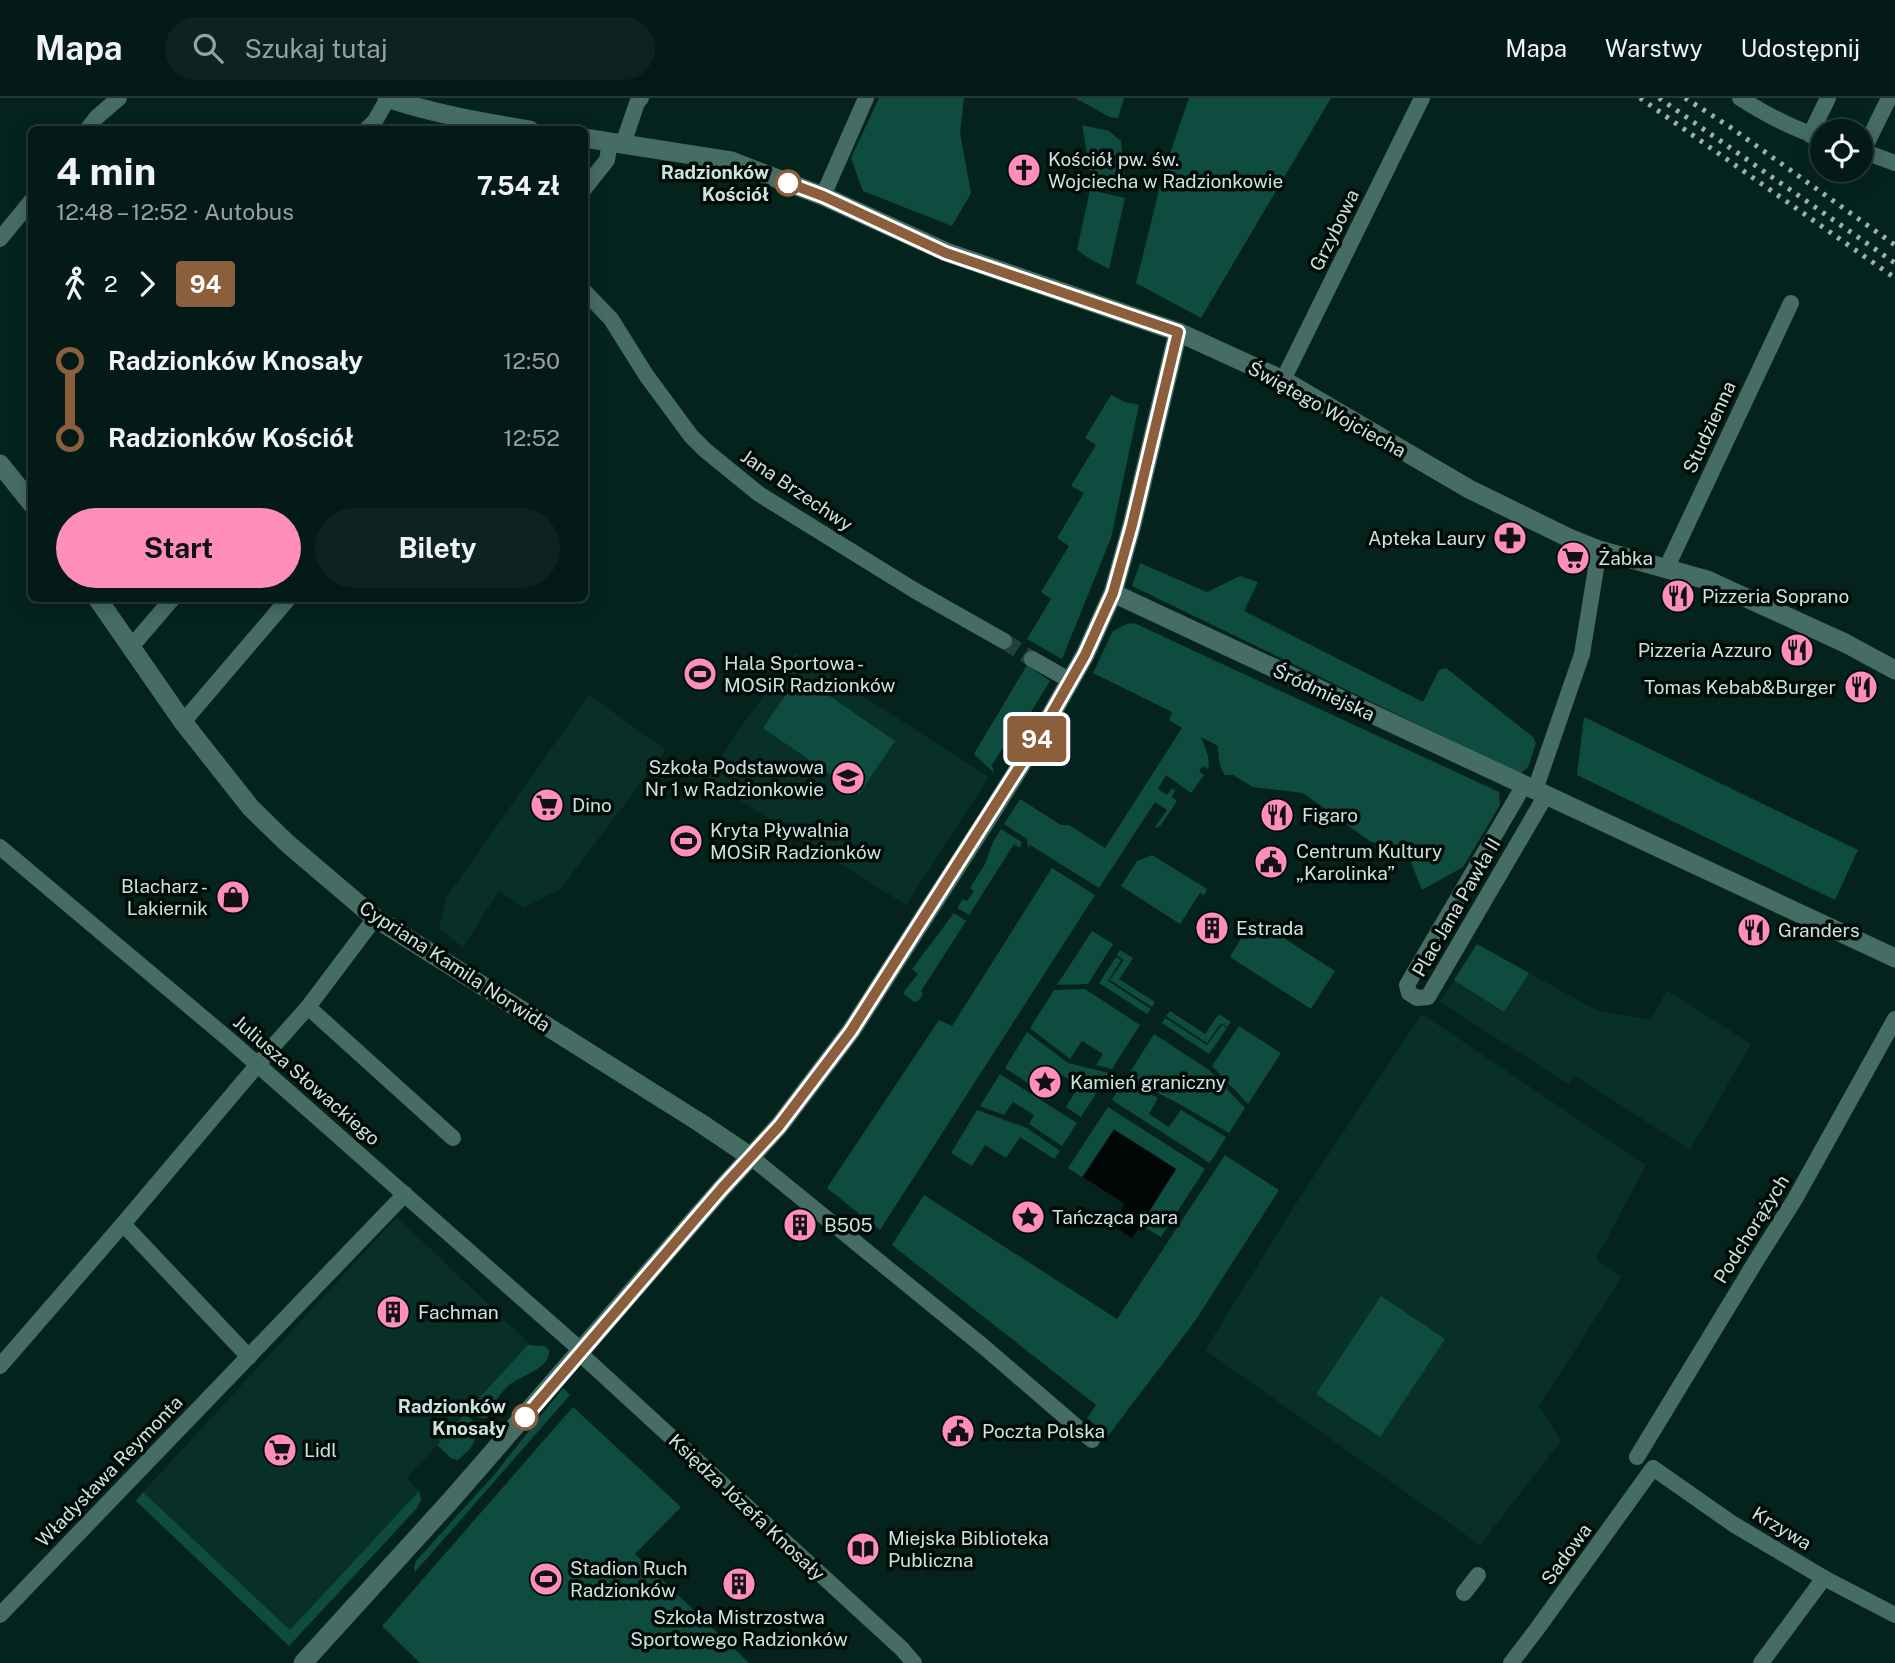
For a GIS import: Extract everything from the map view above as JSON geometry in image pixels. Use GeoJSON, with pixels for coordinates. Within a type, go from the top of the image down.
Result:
{"type":"FeatureCollection","features":[{"type":"Feature","properties":{"kind":"street"},"geometry":{"type":"LineString","coordinates":[[90,126],[119,98]]}},
{"type":"Feature","properties":{"kind":"street"},"geometry":{"type":"LineString","coordinates":[[370,126],[388,98],[413,102],[483,126]]}},
{"type":"Feature","properties":{"kind":"street"},"geometry":{"type":"LineString","coordinates":[[588,184],[607,160],[641,98]]}},
{"type":"Feature","properties":{"kind":"street"},"geometry":{"type":"LineString","coordinates":[[823,196],[866,98]]}},
{"type":"Feature","properties":{"kind":"street","name":"Grzybowa"},"geometry":{"type":"LineString","coordinates":[[1283,380],[1422,98]]}},
{"type":"Feature","properties":{"kind":"street"},"geometry":{"type":"LineString","coordinates":[[1740,98],[1762,104],[1810,132]]}},
{"type":"Feature","properties":{"kind":"street"},"geometry":{"type":"LineString","coordinates":[[1821,119],[1828,98]]}},
{"type":"Feature","properties":{"kind":"street"},"geometry":{"type":"LineString","coordinates":[[1873,129],[1889,98]]}},
{"type":"Feature","properties":{"kind":"street","name":"Świętego Wojciecha"},"geometry":{"type":"LineString","coordinates":[[588,139],[731,161],[823,196],[946,253],[1178,332],[1283,380],[1469,489],[1569,538],[1599,550],[1707,580],[1845,643],[1895,670]]}},
{"type":"Feature","properties":{"kind":"street"},"geometry":{"type":"LineString","coordinates":[[1873,154],[1895,163]]}},
{"type":"Feature","properties":{"kind":"street"},"geometry":{"type":"LineString","coordinates":[[0,239],[28,205]]}},
{"type":"Feature","properties":{"kind":"street","name":"Jana Brzechwy"},"geometry":{"type":"LineString","coordinates":[[588,296],[611,319],[646,375],[691,436],[705,450],[760,494],[914,590],[1004,641]]}},
{"type":"Feature","properties":{"kind":"street","name":"Studzienna"},"geometry":{"type":"LineString","coordinates":[[1666,569],[1791,303]]}},
{"type":"Feature","properties":{"kind":"street"},"geometry":{"type":"LineString","coordinates":[[303,1663],[452,1499],[779,1126],[851,1031],[991,813],[1085,655],[1113,593],[1178,332]]}},
{"type":"Feature","properties":{"kind":"street"},"geometry":{"type":"LineString","coordinates":[[0,464],[28,494]]}},
{"type":"Feature","properties":{"kind":"street"},"geometry":{"type":"LineString","coordinates":[[1535,790],[1582,654],[1599,550]]}},
{"type":"Feature","properties":{"kind":"street","name":"Śródmiejska"},"geometry":{"type":"LineString","coordinates":[[1113,593],[1895,958]]}},
{"type":"Feature","properties":{"kind":"street","name":"Cypriana Kamila Norwida"},"geometry":{"type":"LineString","coordinates":[[100,602],[183,722],[251,808],[288,844],[375,918],[751,1157]]}},
{"type":"Feature","properties":{"kind":"street"},"geometry":{"type":"LineString","coordinates":[[131,647],[170,602]]}},
{"type":"Feature","properties":{"kind":"street"},"geometry":{"type":"LineString","coordinates":[[183,722],[286,602]]}},
{"type":"Feature","properties":{"kind":"street"},"geometry":{"type":"LineString","coordinates":[[1032,659],[1071,681]]}},
{"type":"Feature","properties":{"kind":"street","name":"Plac Jana Pawła II"},"geometry":{"type":"LineString","coordinates":[[1535,790],[1428,997],[1417,998],[1409,993],[1407,985],[1535,790]]}},
{"type":"Feature","properties":{"kind":"street","name":"Juliusza Słowackiego"},"geometry":{"type":"LineString","coordinates":[[0,847],[233,1043],[579,1352]]}},
{"type":"Feature","properties":{"kind":"street"},"geometry":{"type":"LineString","coordinates":[[0,1366],[308,1007],[375,918]]}},
{"type":"Feature","properties":{"kind":"street"},"geometry":{"type":"LineString","coordinates":[[308,1007],[453,1138]]}},
{"type":"Feature","properties":{"kind":"street","name":"Podchorążych"},"geometry":{"type":"LineString","coordinates":[[1637,1457],[1796,1199],[1895,1019]]}},
{"type":"Feature","properties":{"kind":"street"},"geometry":{"type":"LineString","coordinates":[[751,1157],[984,1347],[1092,1440]]}},
{"type":"Feature","properties":{"kind":"street","name":"Władysława Reymonta"},"geometry":{"type":"LineString","coordinates":[[0,1615],[405,1194]]}},
{"type":"Feature","properties":{"kind":"street"},"geometry":{"type":"LineString","coordinates":[[123,1224],[249,1357]]}},
{"type":"Feature","properties":{"kind":"street","name":"Księdza Józefa Knosały"},"geometry":{"type":"LineString","coordinates":[[579,1352],[914,1663]]}},
{"type":"Feature","properties":{"kind":"street","name":"Krzywa"},"geometry":{"type":"LineString","coordinates":[[1653,1468],[1734,1524],[1824,1578],[1895,1615]]}},
{"type":"Feature","properties":{"kind":"street","name":"Sadowa"},"geometry":{"type":"LineString","coordinates":[[1511,1663],[1653,1468]]}},
{"type":"Feature","properties":{"kind":"street"},"geometry":{"type":"LineString","coordinates":[[1464,1593],[1478,1575]]}},
{"type":"Feature","properties":{"kind":"street"},"geometry":{"type":"LineString","coordinates":[[1761,1663],[1824,1578]]}},
{"type":"Feature","properties":{"kind":"shaded area"},"geometry":{"type":"Polygon","coordinates":[[[879,98],[964,98],[960,133],[971,193],[952,226],[863,191],[851,158],[879,98]]]}},
{"type":"Feature","properties":{"kind":"shaded area"},"geometry":{"type":"Polygon","coordinates":[[[1075,98],[1124,98],[1118,118],[1110,117],[1075,98]]]}},
{"type":"Feature","properties":{"kind":"shaded area"},"geometry":{"type":"Polygon","coordinates":[[[1189,98],[1331,98],[1201,318],[1136,283],[1163,174],[1189,98]]]}},
{"type":"Feature","properties":{"kind":"shaded area"},"geometry":{"type":"Polygon","coordinates":[[[1082,125],[1109,131],[1121,141],[1125,180],[1091,177],[1082,125]]]}},
{"type":"Feature","properties":{"kind":"shaded area"},"geometry":{"type":"Polygon","coordinates":[[[1090,190],[1125,198],[1109,269],[1077,250],[1090,190]]]}},
{"type":"Feature","properties":{"kind":"shaded area"},"geometry":{"type":"Polygon","coordinates":[[[1111,395],[1139,405],[1111,538],[1062,659],[1027,639],[1051,599],[1041,592],[1069,546],[1057,538],[1084,493],[1071,486],[1096,445],[1085,438],[1111,395]]]}},
{"type":"Feature","properties":{"kind":"shaded area"},"geometry":{"type":"Polygon","coordinates":[[[1140,563],[1207,592],[1240,576],[1258,582],[1244,611],[1423,702],[1439,670],[1446,668],[1533,737],[1536,743],[1528,767],[1520,774],[1132,586],[1140,563]]]}},
{"type":"Feature","properties":{"kind":"shaded area"},"geometry":{"type":"Polygon","coordinates":[[[1134,623],[1499,792],[1500,805],[1463,867],[1422,890],[1406,850],[1371,842],[1303,793],[1253,787],[1233,775],[1225,775],[1220,765],[1218,746],[1201,737],[1209,763],[1208,769],[1203,766],[1199,771],[1204,775],[1191,793],[1166,775],[1158,789],[1167,795],[1172,788],[1175,790],[1172,797],[1177,801],[1161,825],[1156,828],[1167,810],[1155,802],[1099,888],[1030,845],[1028,847],[1027,839],[1004,824],[1020,799],[1105,848],[1182,728],[1169,720],[1172,712],[1093,673],[1113,631],[1134,623]]]}},
{"type":"Feature","properties":{"kind":"shaded area","name":"Szkoła Podstawowa Nr 1 w Radzionkowie"},"geometry":{"type":"Polygon","coordinates":[[[796,653],[989,777],[906,905],[706,779],[796,653]]]}},
{"type":"Feature","properties":{"kind":"shaded area"},"geometry":{"type":"Polygon","coordinates":[[[1027,665],[1050,681],[1026,720],[1020,721],[992,765],[994,773],[974,754],[1027,665]]]}},
{"type":"Feature","properties":{"kind":"shaded area"},"geometry":{"type":"Polygon","coordinates":[[[799,675],[895,741],[859,794],[763,728],[799,675]]]}},
{"type":"Feature","properties":{"kind":"shaded area"},"geometry":{"type":"Polygon","coordinates":[[[589,695],[666,750],[560,889],[524,908],[499,891],[463,947],[439,929],[446,898],[589,695]]]}},
{"type":"Feature","properties":{"kind":"shaded area"},"geometry":{"type":"Polygon","coordinates":[[[1584,717],[1858,850],[1835,900],[1577,775],[1584,717]]]}},
{"type":"Feature","properties":{"kind":"shaded area"},"geometry":{"type":"Polygon","coordinates":[[[1001,829],[1022,842],[1020,848],[1014,844],[969,915],[957,908],[963,899],[967,901],[974,891],[970,888],[985,864],[1001,829]]]}},
{"type":"Feature","properties":{"kind":"shaded area"},"geometry":{"type":"Polygon","coordinates":[[[1152,855],[1207,889],[1204,895],[1200,893],[1180,924],[1121,886],[1137,861],[1152,855]]]}},
{"type":"Feature","properties":{"kind":"shaded area"},"geometry":{"type":"Polygon","coordinates":[[[1052,868],[1095,895],[880,1230],[827,1188],[939,1020],[952,1026],[1052,868]]]}},
{"type":"Feature","properties":{"kind":"shaded area"},"geometry":{"type":"Polygon","coordinates":[[[954,913],[966,921],[921,991],[923,994],[914,1002],[903,993],[918,974],[912,969],[954,913]]]}},
{"type":"Feature","properties":{"kind":"shaded area"},"geometry":{"type":"Polygon","coordinates":[[[1246,930],[1276,933],[1335,971],[1311,1009],[1230,957],[1246,930]]]}},
{"type":"Feature","properties":{"kind":"shaded area"},"geometry":{"type":"Polygon","coordinates":[[[1092,931],[1113,944],[1088,984],[1057,985],[1092,931]]]}},
{"type":"Feature","properties":{"kind":"shaded area"},"geometry":{"type":"Polygon","coordinates":[[[1477,944],[1598,1011],[1651,1020],[1667,990],[1751,1044],[1690,1150],[1574,1075],[1568,1084],[1440,1002],[1477,944]]]}},
{"type":"Feature","properties":{"kind":"shaded area"},"geometry":{"type":"Polygon","coordinates":[[[1477,944],[1529,973],[1504,1012],[1454,980],[1477,944]]]}},
{"type":"Feature","properties":{"kind":"shaded area"},"geometry":{"type":"Polygon","coordinates":[[[1120,950],[1133,958],[1119,979],[1155,1002],[1152,1007],[1110,980],[1124,960],[1117,955],[1120,950]]]}},
{"type":"Feature","properties":{"kind":"shaded area"},"geometry":{"type":"Polygon","coordinates":[[[1116,957],[1121,960],[1108,981],[1151,1009],[1147,1014],[1099,983],[1116,957]]]}},
{"type":"Feature","properties":{"kind":"shaded area"},"geometry":{"type":"Polygon","coordinates":[[[1085,989],[1140,1025],[1112,1069],[1096,1065],[1103,1054],[1082,1041],[1070,1059],[1030,1028],[1054,990],[1085,989]]]}},
{"type":"Feature","properties":{"kind":"shaded area"},"geometry":{"type":"Polygon","coordinates":[[[1170,1011],[1205,1034],[1219,1014],[1231,1022],[1227,1027],[1221,1023],[1207,1043],[1166,1016],[1170,1011]]]}},
{"type":"Feature","properties":{"kind":"shaded area"},"geometry":{"type":"Polygon","coordinates":[[[1422,1014],[1646,1165],[1596,1259],[1622,1277],[1539,1406],[1561,1441],[1480,1545],[1205,1350],[1297,1202],[1422,1014]]]}},
{"type":"Feature","properties":{"kind":"shaded area"},"geometry":{"type":"Polygon","coordinates":[[[1165,1018],[1207,1045],[1222,1025],[1227,1028],[1209,1054],[1162,1023],[1165,1018]]]}},
{"type":"Feature","properties":{"kind":"shaded area"},"geometry":{"type":"Polygon","coordinates":[[[1239,1026],[1281,1053],[1248,1104],[1212,1066],[1239,1026]]]}},
{"type":"Feature","properties":{"kind":"shaded area"},"geometry":{"type":"Polygon","coordinates":[[[1027,1032],[1068,1063],[1109,1073],[1081,1117],[1066,1107],[1079,1086],[1059,1073],[1045,1094],[1005,1068],[1027,1032]]]}},
{"type":"Feature","properties":{"kind":"shaded area"},"geometry":{"type":"Polygon","coordinates":[[[1154,1034],[1209,1070],[1245,1108],[1229,1133],[1127,1077],[1154,1034]]]}},
{"type":"Feature","properties":{"kind":"shaded area"},"geometry":{"type":"Polygon","coordinates":[[[1000,1074],[1077,1123],[1062,1146],[1029,1124],[1034,1115],[1013,1102],[1004,1115],[980,1106],[1000,1074]]]}},
{"type":"Feature","properties":{"kind":"shaded area"},"geometry":{"type":"Polygon","coordinates":[[[1124,1081],[1158,1098],[1149,1114],[1169,1127],[1181,1110],[1226,1137],[1210,1163],[1112,1100],[1124,1081]]]}},
{"type":"Feature","properties":{"kind":"shaded area"},"geometry":{"type":"Polygon","coordinates":[[[1108,1107],[1205,1169],[1161,1237],[1141,1225],[1176,1169],[1114,1129],[1082,1177],[1068,1168],[1108,1107]]]}},
{"type":"Feature","properties":{"kind":"shaded area"},"geometry":{"type":"Polygon","coordinates":[[[977,1110],[1027,1128],[1060,1151],[1054,1159],[1020,1137],[1006,1158],[985,1145],[972,1166],[951,1153],[977,1110]]]}},
{"type":"Feature","properties":{"kind":"shaded area"},"geometry":{"type":"Polygon","coordinates":[[[1114,1130],[1176,1169],[1132,1238],[1112,1225],[1125,1204],[1083,1177],[1114,1130]]]}},
{"type":"Feature","properties":{"kind":"shaded area"},"geometry":{"type":"Polygon","coordinates":[[[1225,1155],[1279,1190],[1195,1321],[1108,1436],[1087,1418],[1096,1405],[892,1245],[924,1195],[1117,1319],[1225,1155]]]}},
{"type":"Feature","properties":{"kind":"shaded area"},"geometry":{"type":"Polygon","coordinates":[[[397,1217],[530,1344],[407,1478],[419,1491],[290,1630],[143,1492],[397,1217]]]}},
{"type":"Feature","properties":{"kind":"shaded area"},"geometry":{"type":"Polygon","coordinates":[[[1381,1296],[1445,1339],[1380,1437],[1316,1394],[1381,1296]]]}},
{"type":"Feature","properties":{"kind":"shaded area"},"geometry":{"type":"Polygon","coordinates":[[[528,1345],[544,1346],[549,1350],[545,1362],[509,1385],[496,1400],[487,1418],[479,1418],[469,1409],[528,1345]]]}},
{"type":"Feature","properties":{"kind":"shaded area"},"geometry":{"type":"Polygon","coordinates":[[[563,1388],[570,1395],[415,1572],[416,1561],[494,1475],[563,1388]]]}},
{"type":"Feature","properties":{"kind":"shaded area","name":"Stadion Ruch Radzionków"},"geometry":{"type":"Polygon","coordinates":[[[573,1407],[681,1507],[635,1554],[749,1663],[420,1663],[382,1626],[573,1407]]]}},
{"type":"Feature","properties":{"kind":"shaded area"},"geometry":{"type":"Polygon","coordinates":[[[465,1414],[481,1428],[470,1449],[458,1460],[451,1458],[437,1445],[465,1414]]]}},
{"type":"Feature","properties":{"kind":"shaded area"},"geometry":{"type":"Polygon","coordinates":[[[419,1491],[421,1500],[417,1508],[289,1646],[136,1501],[143,1492],[290,1630],[419,1491]]]}},
{"type":"Feature","properties":{"kind":"tunnel"},"geometry":{"type":"LineString","coordinates":[[1004,641],[1032,659]]}},
{"type":"Feature","properties":{"kind":"railway"},"geometry":{"type":"LineString","coordinates":[[1640,98],[1895,278]]}},
{"type":"Feature","properties":{"kind":"railway"},"geometry":{"type":"LineString","coordinates":[[1659,98],[1895,263]]}},
{"type":"Feature","properties":{"kind":"railway"},"geometry":{"type":"LineString","coordinates":[[1685,98],[1895,245]]}},
{"type":"Feature","properties":{"kind":"bus line","name":"94"},"geometry":{"type":"LineString","coordinates":[[525,1417],[597,1331],[779,1126],[851,1031],[1036,741],[1085,655],[1113,593],[1171,366],[1178,332],[946,253],[823,196],[788,183]]}},
{"type":"Feature","properties":{"kind":"place","name":"Kościół pw. św. Wojciecha w Radzionkowie"},"geometry":{"type":"Point","coordinates":[1024,170]}},
{"type":"Feature","properties":{"kind":"place","name":"Radzionków Kościół"},"geometry":{"type":"Point","coordinates":[788,183]}},
{"type":"Feature","properties":{"kind":"place","name":"Apteka Laury"},"geometry":{"type":"Point","coordinates":[1510,538]}},
{"type":"Feature","properties":{"kind":"place","name":"Żabka"},"geometry":{"type":"Point","coordinates":[1573,558]}},
{"type":"Feature","properties":{"kind":"place","name":"Pizzeria Soprano"},"geometry":{"type":"Point","coordinates":[1678,596]}},
{"type":"Feature","properties":{"kind":"place","name":"Pizzeria Azzuro"},"geometry":{"type":"Point","coordinates":[1797,650]}},
{"type":"Feature","properties":{"kind":"place","name":"Hala Sportowa - MOSiR Radzionków"},"geometry":{"type":"Point","coordinates":[700,674]}},
{"type":"Feature","properties":{"kind":"place","name":"Tomas Kebab&Burger"},"geometry":{"type":"Point","coordinates":[1861,687]}},
{"type":"Feature","properties":{"kind":"place","name":"Szkoła Podstawowa Nr 1 w Radzionkowie"},"geometry":{"type":"Point","coordinates":[848,778]}},
{"type":"Feature","properties":{"kind":"place","name":"Dino"},"geometry":{"type":"Point","coordinates":[547,805]}},
{"type":"Feature","properties":{"kind":"place","name":"Figaro"},"geometry":{"type":"Point","coordinates":[1277,815]}},
{"type":"Feature","properties":{"kind":"place","name":"Kryta Pływalnia MOSiR Radzionków"},"geometry":{"type":"Point","coordinates":[686,841]}},
{"type":"Feature","properties":{"kind":"place","name":"Centrum Kultury „Karolinka”"},"geometry":{"type":"Point","coordinates":[1271,862]}},
{"type":"Feature","properties":{"kind":"place","name":"Blacharz - Lakiernik"},"geometry":{"type":"Point","coordinates":[233,897]}},
{"type":"Feature","properties":{"kind":"place","name":"Estrada"},"geometry":{"type":"Point","coordinates":[1212,928]}},
{"type":"Feature","properties":{"kind":"place","name":"Granders"},"geometry":{"type":"Point","coordinates":[1754,930]}},
{"type":"Feature","properties":{"kind":"place","name":"Kamień graniczny"},"geometry":{"type":"Point","coordinates":[1045,1082]}},
{"type":"Feature","properties":{"kind":"place","name":"Tańcząca para"},"geometry":{"type":"Point","coordinates":[1028,1217]}},
{"type":"Feature","properties":{"kind":"place","name":"B505"},"geometry":{"type":"Point","coordinates":[800,1225]}},
{"type":"Feature","properties":{"kind":"place","name":"Fachman"},"geometry":{"type":"Point","coordinates":[393,1312]}},
{"type":"Feature","properties":{"kind":"place","name":"Radzionków Knosały"},"geometry":{"type":"Point","coordinates":[525,1417]}},
{"type":"Feature","properties":{"kind":"place","name":"Poczta Polska"},"geometry":{"type":"Point","coordinates":[958,1431]}},
{"type":"Feature","properties":{"kind":"place","name":"Lidl"},"geometry":{"type":"Point","coordinates":[280,1450]}},
{"type":"Feature","properties":{"kind":"place","name":"Miejska Biblioteka Publiczna"},"geometry":{"type":"Point","coordinates":[863,1549]}},
{"type":"Feature","properties":{"kind":"place","name":"Stadion Ruch Radzionków"},"geometry":{"type":"Point","coordinates":[546,1579]}},
{"type":"Feature","properties":{"kind":"place","name":"Szkoła Mistrzostwa Sportowego Radzionków"},"geometry":{"type":"Point","coordinates":[739,1584]}}]}
